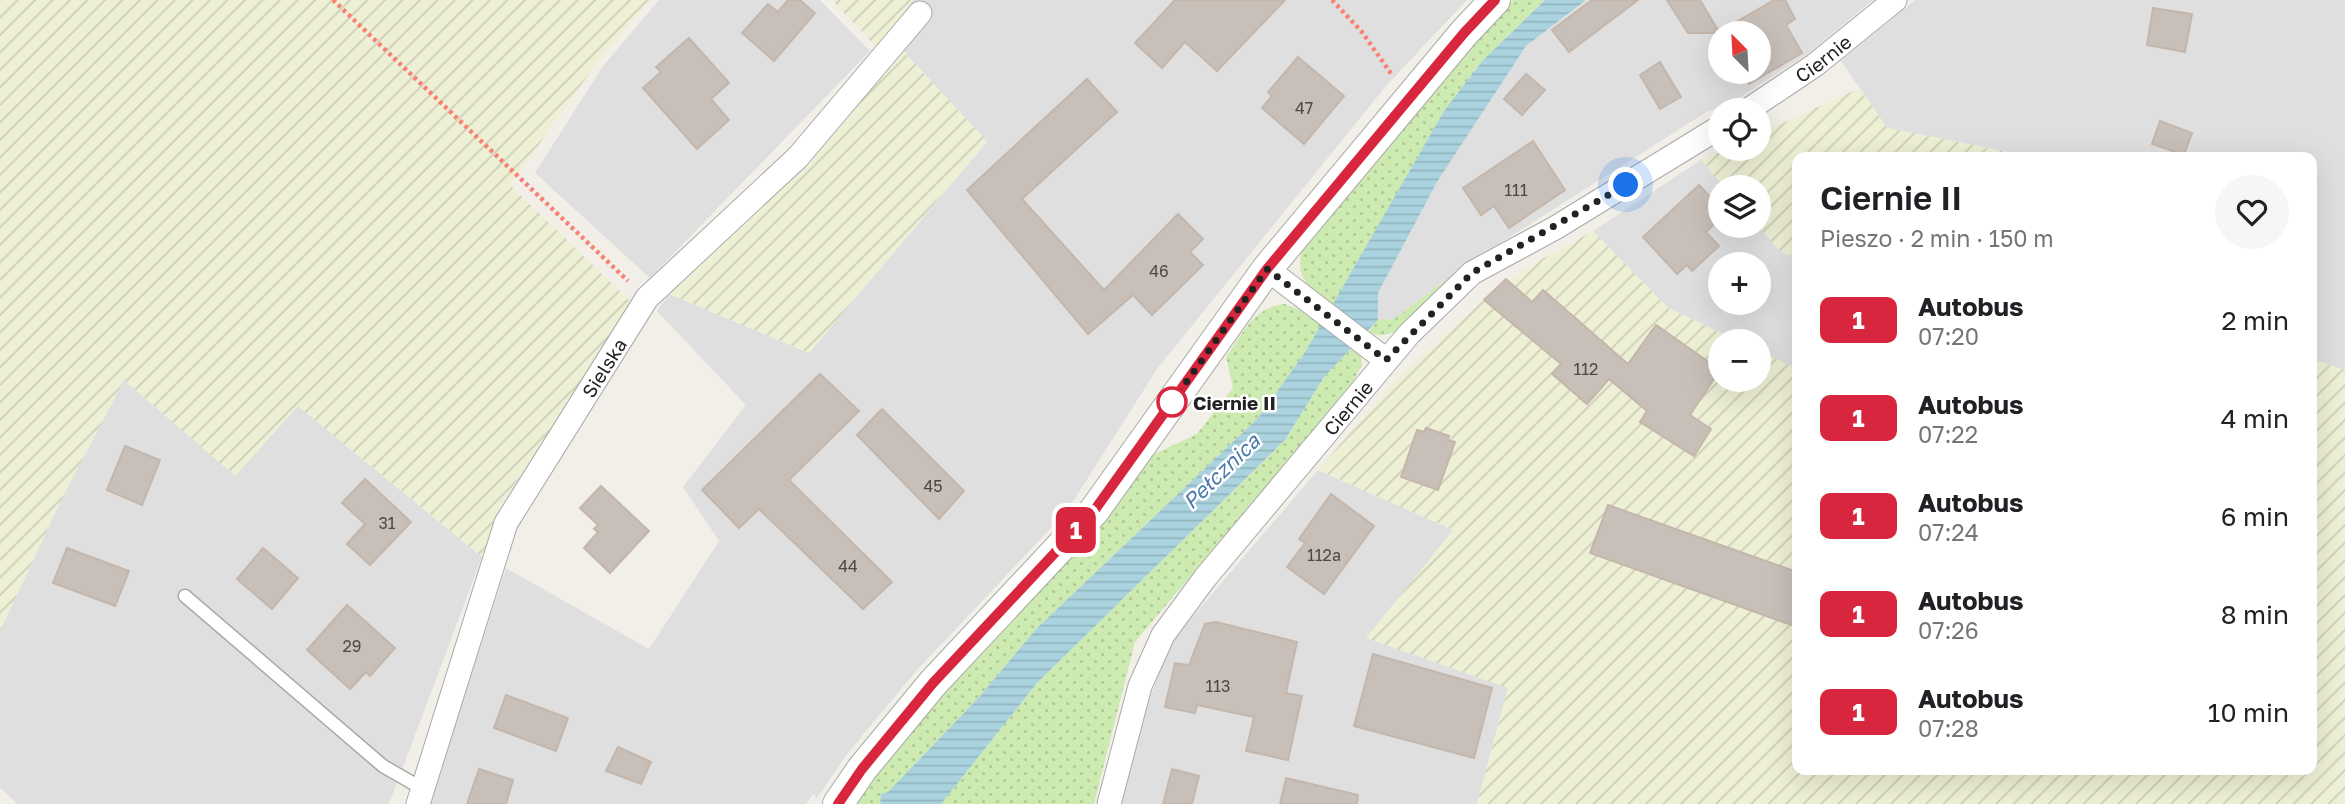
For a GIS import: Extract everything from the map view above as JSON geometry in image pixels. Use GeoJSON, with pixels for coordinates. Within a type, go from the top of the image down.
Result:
{"type":"FeatureCollection","features":[{"type":"Feature","properties":{"kind":"street"},"geometry":{"type":"LineString","coordinates":[[838,804],[862,769],[933,683],[1094,511],[1267,269],[1495,0]]}},
{"type":"Feature","properties":{"kind":"street","name":"Ciernie"},"geometry":{"type":"LineString","coordinates":[[1766,98],[1815,65],[1895,0]]}},
{"type":"Feature","properties":{"kind":"street","name":"Sielska"},"geometry":{"type":"LineString","coordinates":[[420,797],[506,523],[647,298],[798,157],[920,13]]}},
{"type":"Feature","properties":{"kind":"street","name":"Ciernie"},"geometry":{"type":"LineString","coordinates":[[1109,804],[1140,686],[1163,635],[1205,578],[1386,360],[1472,273],[1555,228],[1708,134]]}},
{"type":"Feature","properties":{"kind":"street"},"geometry":{"type":"LineString","coordinates":[[1267,269],[1386,360]]}},
{"type":"Feature","properties":{"kind":"lane"},"geometry":{"type":"LineString","coordinates":[[185,596],[420,797]]}},
{"type":"Feature","properties":{"kind":"path"},"geometry":{"type":"LineString","coordinates":[[333,0],[647,298]]}},
{"type":"Feature","properties":{"kind":"path"},"geometry":{"type":"LineString","coordinates":[[1332,0],[1362,32],[1410,98]]}},
{"type":"Feature","properties":{"kind":"shaded area"},"geometry":{"type":"Polygon","coordinates":[[[659,0],[820,0],[870,51],[650,278],[535,173],[603,66],[659,0]]]}},
{"type":"Feature","properties":{"kind":"shaded area"},"geometry":{"type":"Polygon","coordinates":[[[913,0],[1467,0],[1386,86],[1157,369],[1067,511],[917,670],[847,754],[817,798],[813,794],[806,804],[429,804],[506,568],[649,649],[719,541],[683,487],[746,405],[657,311],[669,294],[809,353],[987,142],[886,32],[913,0]]]}},
{"type":"Feature","properties":{"kind":"shaded area"},"geometry":{"type":"Polygon","coordinates":[[[1586,0],[1873,0],[1809,53],[1771,77],[1771,21],[1708,21],[1708,84],[1761,84],[1739,98],[1708,98],[1708,111],[1466,265],[1394,319],[1378,320],[1378,293],[1437,182],[1526,46],[1586,0]]]}},
{"type":"Feature","properties":{"kind":"shaded area"},"geometry":{"type":"Polygon","coordinates":[[[1915,0],[2345,0],[2345,370],[2317,361],[2317,152],[2009,152],[1887,128],[1841,61],[1915,0]]]}},
{"type":"Feature","properties":{"kind":"shaded area"},"geometry":{"type":"Polygon","coordinates":[[[1701,160],[1714,175],[1708,175],[1708,238],[1769,238],[1780,251],[1792,256],[1792,367],[1771,357],[1771,329],[1713,329],[1668,308],[1593,231],[1701,160]]]}},
{"type":"Feature","properties":{"kind":"shaded area"},"geometry":{"type":"Polygon","coordinates":[[[124,380],[235,475],[298,406],[482,557],[389,804],[18,804],[0,788],[0,631],[62,498],[124,380]]]}},
{"type":"Feature","properties":{"kind":"shaded area"},"geometry":{"type":"Polygon","coordinates":[[[1318,470],[1453,530],[1508,688],[1477,804],[1120,804],[1138,730],[1171,642],[1318,470]]]}},
{"type":"Feature","properties":{"kind":"green space"},"geometry":{"type":"Polygon","coordinates":[[[0,0],[650,0],[602,56],[510,185],[632,303],[496,513],[482,557],[298,406],[235,476],[124,380],[62,498],[0,631],[0,0]]]}},
{"type":"Feature","properties":{"kind":"green space"},"geometry":{"type":"Polygon","coordinates":[[[832,0],[913,0],[877,48],[832,0]]]}},
{"type":"Feature","properties":{"kind":"green space"},"geometry":{"type":"Polygon","coordinates":[[[1513,0],[1545,0],[1483,60],[1444,111],[1333,305],[1305,281],[1300,266],[1303,245],[1474,42],[1513,0]]]}},
{"type":"Feature","properties":{"kind":"green space"},"geometry":{"type":"Polygon","coordinates":[[[903,51],[987,141],[809,353],[669,294],[811,162],[903,51]]]}},
{"type":"Feature","properties":{"kind":"green space"},"geometry":{"type":"Polygon","coordinates":[[[1860,88],[1887,128],[2009,152],[1792,152],[1792,256],[1780,251],[1769,238],[1771,238],[1771,175],[1714,175],[1701,160],[1708,157],[1708,161],[1771,161],[1771,129],[1860,88]]]}},
{"type":"Feature","properties":{"kind":"green space"},"geometry":{"type":"Polygon","coordinates":[[[1593,231],[1668,308],[1713,329],[1708,329],[1708,392],[1771,392],[1771,357],[1792,367],[1792,775],[2317,775],[2317,361],[2345,370],[2345,804],[1477,804],[1508,688],[1366,638],[1453,530],[1318,470],[1393,383],[1483,300],[1522,270],[1593,231]]]}},
{"type":"Feature","properties":{"kind":"green space"},"geometry":{"type":"Polygon","coordinates":[[[1466,265],[1402,328],[1381,335],[1369,331],[1378,320],[1394,319],[1466,265]]]}},
{"type":"Feature","properties":{"kind":"green space"},"geometry":{"type":"Polygon","coordinates":[[[1285,304],[1300,310],[1321,325],[1304,354],[1258,418],[1036,629],[981,695],[888,792],[881,794],[880,804],[853,804],[942,691],[1148,457],[1197,434],[1233,388],[1226,357],[1257,316],[1274,306],[1285,304]]]}},
{"type":"Feature","properties":{"kind":"green space"},"geometry":{"type":"Polygon","coordinates":[[[1352,348],[1361,354],[1362,365],[1349,388],[1135,642],[1094,804],[941,804],[1037,683],[1285,440],[1324,377],[1352,348]]]}},
{"type":"Feature","properties":{"kind":"water","name":"Pełcznica"},"geometry":{"type":"Polygon","coordinates":[[[1545,0],[1586,0],[1526,46],[1437,182],[1378,293],[1378,320],[1324,377],[1285,440],[1037,683],[941,804],[880,804],[881,794],[888,792],[981,695],[1036,629],[1258,418],[1304,354],[1444,111],[1483,60],[1545,0]]]}},
{"type":"Feature","properties":{"kind":"building"},"geometry":{"type":"Polygon","coordinates":[[[788,0],[800,0],[815,13],[774,61],[742,33],[768,4],[778,12],[788,0]]]}},
{"type":"Feature","properties":{"kind":"building"},"geometry":{"type":"Polygon","coordinates":[[[1175,0],[1285,0],[1217,71],[1185,42],[1162,68],[1135,43],[1175,0]]]}},
{"type":"Feature","properties":{"kind":"building"},"geometry":{"type":"Polygon","coordinates":[[[1592,0],[1638,0],[1569,52],[1552,30],[1592,0]]]}},
{"type":"Feature","properties":{"kind":"building"},"geometry":{"type":"Polygon","coordinates":[[[1667,0],[1700,0],[1712,21],[1708,21],[1708,33],[1688,33],[1667,0]]]}},
{"type":"Feature","properties":{"kind":"building"},"geometry":{"type":"Polygon","coordinates":[[[1774,0],[1785,0],[1795,19],[1786,25],[1802,53],[1771,71],[1771,21],[1738,21],[1774,0]]]}},
{"type":"Feature","properties":{"kind":"building"},"geometry":{"type":"Polygon","coordinates":[[[2153,8],[2192,14],[2185,52],[2147,45],[2153,8]]]}},
{"type":"Feature","properties":{"kind":"building"},"geometry":{"type":"Polygon","coordinates":[[[689,38],[729,83],[711,99],[729,120],[697,149],[643,88],[661,72],[656,67],[689,38]]]}},
{"type":"Feature","properties":{"kind":"building"},"geometry":{"type":"Polygon","coordinates":[[[1298,57],[1344,96],[1304,144],[1262,108],[1272,96],[1268,92],[1298,57]]]}},
{"type":"Feature","properties":{"kind":"building"},"geometry":{"type":"Polygon","coordinates":[[[1660,62],[1681,97],[1660,109],[1640,75],[1660,62]]]}},
{"type":"Feature","properties":{"kind":"building"},"geometry":{"type":"Polygon","coordinates":[[[1526,74],[1545,90],[1522,115],[1504,99],[1526,74]]]}},
{"type":"Feature","properties":{"kind":"building"},"geometry":{"type":"Polygon","coordinates":[[[1087,79],[1117,112],[1022,199],[1104,290],[1178,214],[1203,239],[1190,252],[1203,265],[1152,315],[1133,295],[1088,334],[967,190],[1087,79]]]}},
{"type":"Feature","properties":{"kind":"building"},"geometry":{"type":"Polygon","coordinates":[[[2160,121],[2192,133],[2185,152],[2175,152],[2152,144],[2160,121]]]}},
{"type":"Feature","properties":{"kind":"building"},"geometry":{"type":"Polygon","coordinates":[[[1533,141],[1565,190],[1509,228],[1494,206],[1481,215],[1463,188],[1533,141]]]}},
{"type":"Feature","properties":{"kind":"building"},"geometry":{"type":"Polygon","coordinates":[[[1699,185],[1708,195],[1706,232],[1708,238],[1712,238],[1719,246],[1713,252],[1708,252],[1708,256],[1692,271],[1687,265],[1677,274],[1643,237],[1699,185]]]}},
{"type":"Feature","properties":{"kind":"building"},"geometry":{"type":"Polygon","coordinates":[[[1506,279],[1532,302],[1543,290],[1628,364],[1656,325],[1708,362],[1708,388],[1690,415],[1711,429],[1694,456],[1640,422],[1647,411],[1609,379],[1587,404],[1552,374],[1561,364],[1484,300],[1506,279]]]}},
{"type":"Feature","properties":{"kind":"building"},"geometry":{"type":"Polygon","coordinates":[[[820,374],[859,411],[789,480],[892,582],[863,609],[759,509],[739,528],[702,490],[820,374]]]}},
{"type":"Feature","properties":{"kind":"building"},"geometry":{"type":"Polygon","coordinates":[[[882,409],[964,491],[939,519],[857,435],[882,409]]]}},
{"type":"Feature","properties":{"kind":"building"},"geometry":{"type":"Polygon","coordinates":[[[1426,428],[1449,436],[1448,440],[1455,442],[1438,490],[1401,477],[1417,430],[1424,432],[1426,428]]]}},
{"type":"Feature","properties":{"kind":"building"},"geometry":{"type":"Polygon","coordinates":[[[125,446],[160,460],[142,505],[107,490],[125,446]]]}},
{"type":"Feature","properties":{"kind":"building"},"geometry":{"type":"Polygon","coordinates":[[[365,479],[411,522],[370,565],[347,544],[365,524],[342,503],[365,479]]]}},
{"type":"Feature","properties":{"kind":"building"},"geometry":{"type":"Polygon","coordinates":[[[601,486],[649,531],[610,573],[584,548],[598,532],[594,529],[598,525],[580,508],[601,486]]]}},
{"type":"Feature","properties":{"kind":"building"},"geometry":{"type":"Polygon","coordinates":[[[1331,494],[1374,526],[1324,594],[1287,567],[1305,543],[1299,539],[1331,494]]]}},
{"type":"Feature","properties":{"kind":"building"},"geometry":{"type":"Polygon","coordinates":[[[1608,505],[1792,570],[1792,625],[1590,553],[1608,505]]]}},
{"type":"Feature","properties":{"kind":"building"},"geometry":{"type":"Polygon","coordinates":[[[67,548],[129,571],[115,606],[53,583],[67,548]]]}},
{"type":"Feature","properties":{"kind":"building"},"geometry":{"type":"Polygon","coordinates":[[[263,548],[298,578],[272,609],[237,579],[263,548]]]}},
{"type":"Feature","properties":{"kind":"building"},"geometry":{"type":"Polygon","coordinates":[[[347,605],[395,648],[370,676],[366,672],[350,689],[307,650],[347,605]]]}},
{"type":"Feature","properties":{"kind":"building"},"geometry":{"type":"Polygon","coordinates":[[[1216,622],[1297,642],[1286,693],[1302,696],[1288,760],[1246,751],[1254,717],[1197,705],[1195,713],[1165,707],[1175,663],[1189,665],[1205,624],[1216,622]]]}},
{"type":"Feature","properties":{"kind":"building"},"geometry":{"type":"Polygon","coordinates":[[[1373,654],[1492,688],[1474,758],[1354,726],[1373,654]]]}},
{"type":"Feature","properties":{"kind":"building"},"geometry":{"type":"Polygon","coordinates":[[[506,695],[568,718],[556,751],[494,728],[506,695]]]}},
{"type":"Feature","properties":{"kind":"building"},"geometry":{"type":"Polygon","coordinates":[[[618,747],[651,762],[641,784],[606,771],[618,747]]]}},
{"type":"Feature","properties":{"kind":"building"},"geometry":{"type":"Polygon","coordinates":[[[479,769],[513,780],[506,804],[467,804],[479,769]]]}},
{"type":"Feature","properties":{"kind":"building"},"geometry":{"type":"Polygon","coordinates":[[[1172,769],[1199,776],[1192,804],[1163,804],[1172,769]]]}},
{"type":"Feature","properties":{"kind":"building"},"geometry":{"type":"Polygon","coordinates":[[[1286,778],[1358,795],[1357,804],[1280,804],[1286,778]]]}},
{"type":"Feature","properties":{"kind":"bus line","name":"1"},"geometry":{"type":"LineString","coordinates":[[838,804],[862,769],[933,683],[1094,511],[1267,269],[1464,33],[1495,0]]}},
{"type":"Feature","properties":{"kind":"place","name":"Ciernie II"},"geometry":{"type":"Point","coordinates":[1172,402]}},
{"type":"Feature","properties":{"kind":"route"},"geometry":{"type":"LineString","coordinates":[[1172,402],[1267,269],[1386,360],[1472,273],[1555,228],[1626,185]]}}]}
